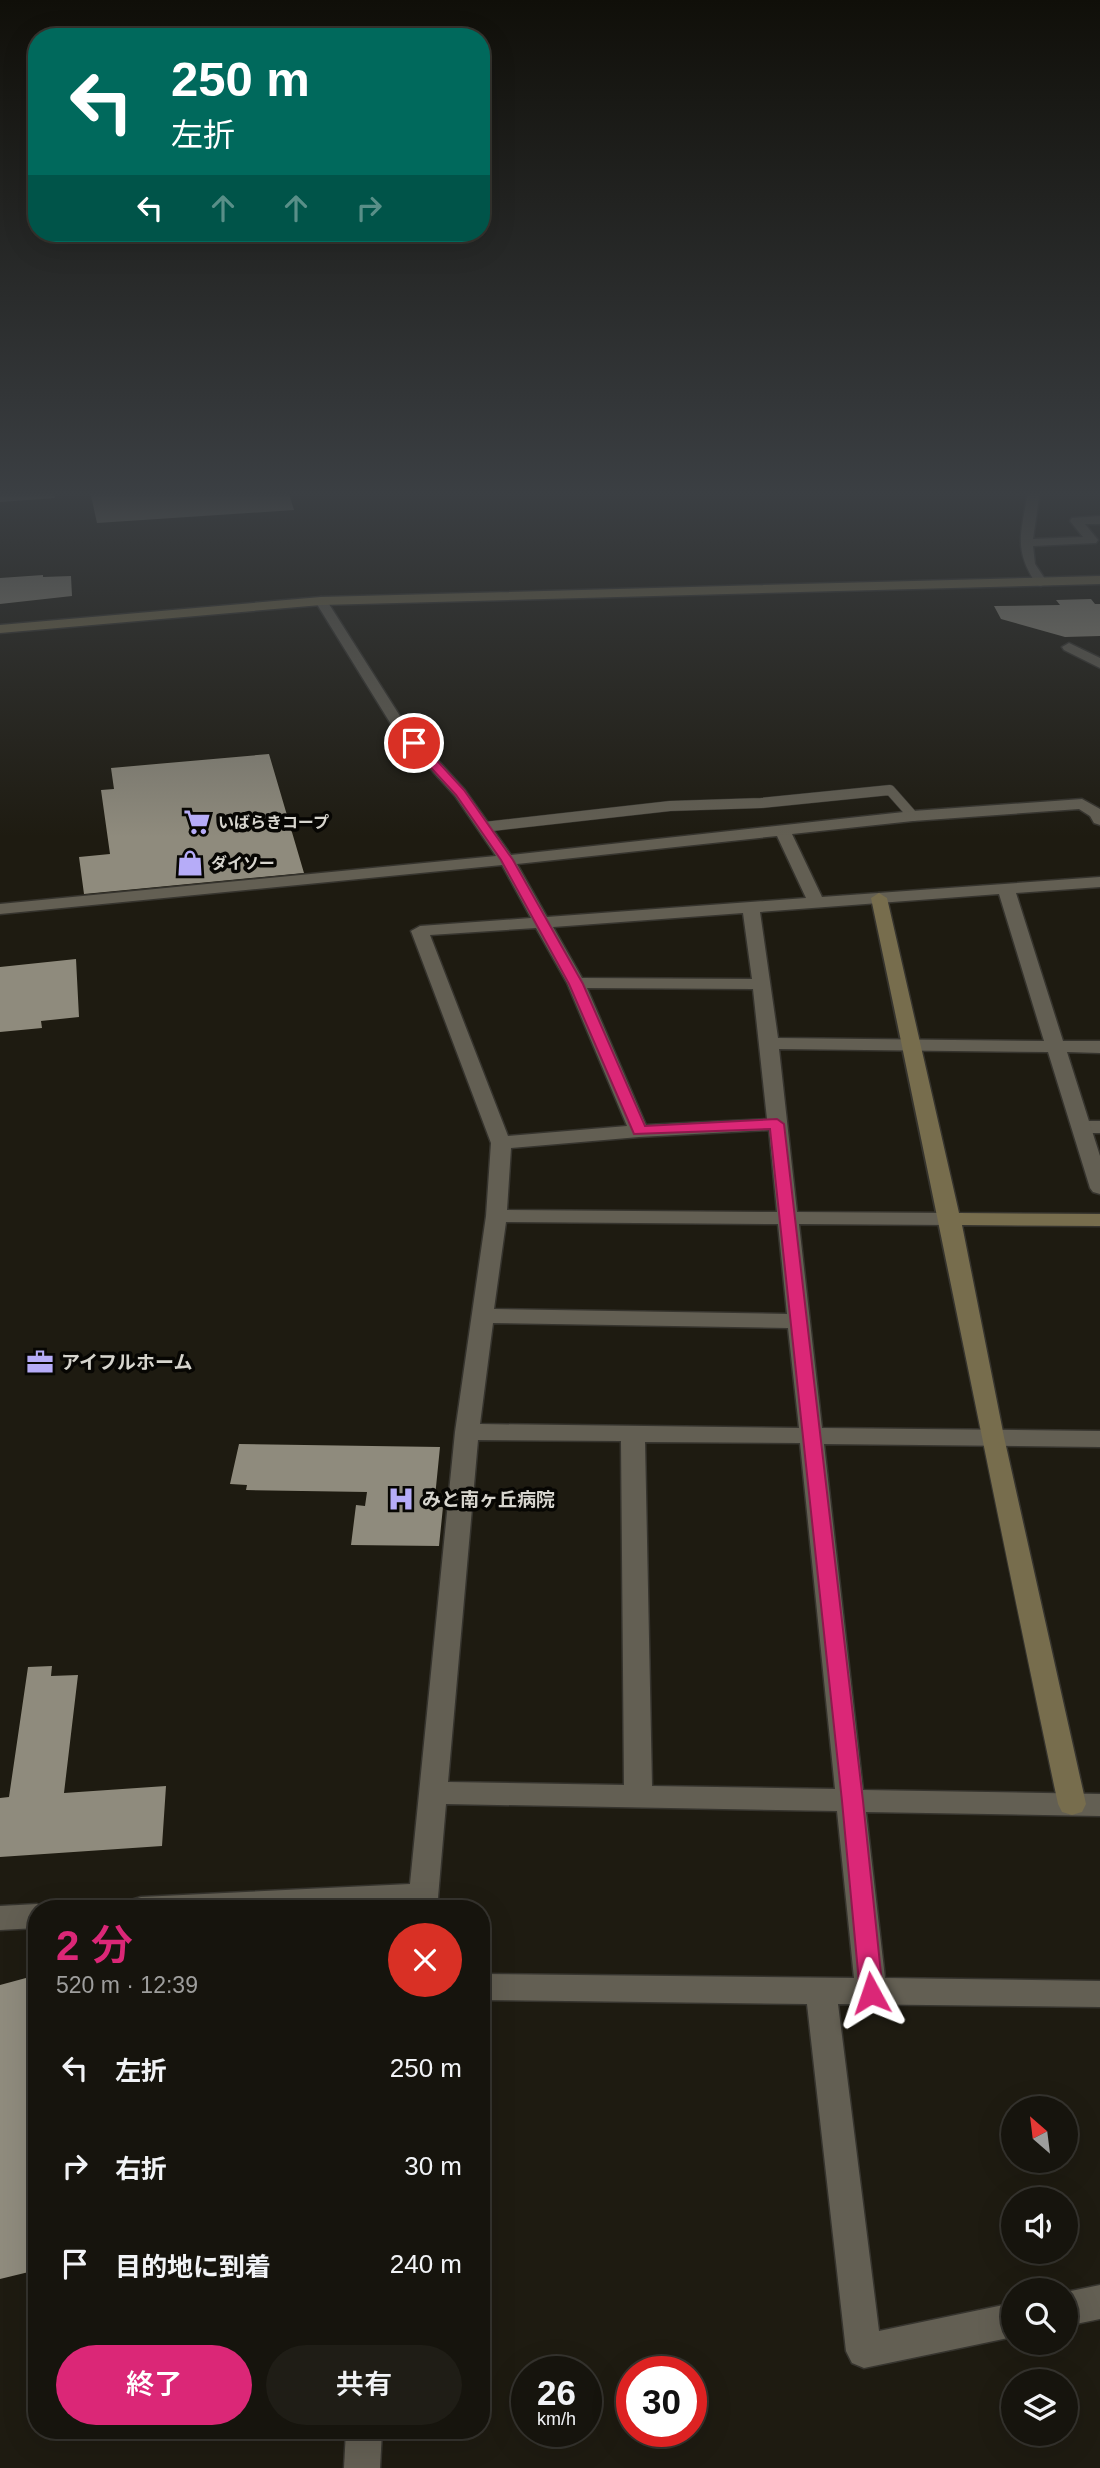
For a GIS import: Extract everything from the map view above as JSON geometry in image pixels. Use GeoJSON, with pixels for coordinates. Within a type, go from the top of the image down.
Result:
{"type":"FeatureCollection","features":[{"type":"Feature","properties":{"kind":"street"},"geometry":{"type":"LineString","coordinates":[[0,629],[262,606]]}},
{"type":"Feature","properties":{"kind":"street"},"geometry":{"type":"LineString","coordinates":[[324,606],[399,726],[460,793],[507,860],[576,984],[639,1131]]}},
{"type":"Feature","properties":{"kind":"street"},"geometry":{"type":"LineString","coordinates":[[1069,647],[1096,659]]}},
{"type":"Feature","properties":{"kind":"street"},"geometry":{"type":"LineString","coordinates":[[0,909],[507,860],[913,816],[1082,804],[1100,820]]}},
{"type":"Feature","properties":{"kind":"street"},"geometry":{"type":"LineString","coordinates":[[782,830],[817,902]]}},
{"type":"Feature","properties":{"kind":"street"},"geometry":{"type":"LineString","coordinates":[[423,1900],[467,1432],[496,1216],[501,1143],[420,931],[542,920],[751,908],[1100,882]]}},
{"type":"Feature","properties":{"kind":"street"},"geometry":{"type":"LineString","coordinates":[[1006,889],[1054,1047],[1091,1127],[1100,1188]]}},
{"type":"Feature","properties":{"kind":"street"},"geometry":{"type":"LineString","coordinates":[[435,1793],[1086,1805],[992,1437],[950,1219],[879,898]]}},
{"type":"Feature","properties":{"kind":"street"},"geometry":{"type":"LineString","coordinates":[[751,908],[769,1043],[797,1321],[853,1801],[871,1993]]}},
{"type":"Feature","properties":{"kind":"street"},"geometry":{"type":"LineString","coordinates":[[576,984],[760,984]]}},
{"type":"Feature","properties":{"kind":"street"},"geometry":{"type":"LineString","coordinates":[[769,1043],[1100,1047]]}},
{"type":"Feature","properties":{"kind":"street"},"geometry":{"type":"LineString","coordinates":[[501,1143],[639,1131],[777,1124]]}},
{"type":"Feature","properties":{"kind":"street"},"geometry":{"type":"LineString","coordinates":[[496,1216],[1100,1220]]}},
{"type":"Feature","properties":{"kind":"street"},"geometry":{"type":"LineString","coordinates":[[483,1315],[797,1321]]}},
{"type":"Feature","properties":{"kind":"street"},"geometry":{"type":"LineString","coordinates":[[467,1432],[1100,1439]]}},
{"type":"Feature","properties":{"kind":"street"},"geometry":{"type":"LineString","coordinates":[[633,1435],[638,1797]]}},
{"type":"Feature","properties":{"kind":"street"},"geometry":{"type":"LineString","coordinates":[[0,1918],[28,1916]]}},
{"type":"Feature","properties":{"kind":"street"},"geometry":{"type":"LineString","coordinates":[[490,1987],[1100,1994]]}},
{"type":"Feature","properties":{"kind":"street"},"geometry":{"type":"LineString","coordinates":[[821,1992],[864,2351],[1001,2322]]}},
{"type":"Feature","properties":{"kind":"street"},"geometry":{"type":"LineString","coordinates":[[1078,2307],[1100,2302]]}},
{"type":"Feature","properties":{"kind":"street"},"geometry":{"type":"LineString","coordinates":[[362,2468],[364,2439]]}},
{"type":"Feature","properties":{"kind":"lane"},"geometry":{"type":"LineString","coordinates":[[484,827],[670,806],[761,803],[890,790],[913,816]]}},
{"type":"Feature","properties":{"kind":"building"},"geometry":{"type":"Polygon","coordinates":[[[994,606],[1100,606],[1100,636],[1065,637],[1001,619],[994,606]]]}},
{"type":"Feature","properties":{"kind":"building","name":"いばらきコープ"},"geometry":{"type":"Polygon","coordinates":[[[269,754],[304,873],[84,894],[79,857],[110,854],[101,790],[114,789],[111,768],[269,754]]]}},
{"type":"Feature","properties":{"kind":"building"},"geometry":{"type":"Polygon","coordinates":[[[76,959],[79,1017],[41,1021],[42,1028],[0,1032],[0,967],[76,959]]]}},
{"type":"Feature","properties":{"kind":"building","name":"みと南ヶ丘病院"},"geometry":{"type":"Polygon","coordinates":[[[239,1444],[440,1447],[434,1507],[443,1507],[439,1546],[351,1545],[356,1505],[365,1506],[367,1492],[246,1490],[247,1485],[230,1484],[239,1444]]]}},
{"type":"Feature","properties":{"kind":"building"},"geometry":{"type":"Polygon","coordinates":[[[52,1666],[51,1676],[78,1675],[64,1793],[166,1786],[162,1846],[0,1857],[0,1798],[9,1797],[28,1667],[52,1666]]]}},
{"type":"Feature","properties":{"kind":"building"},"geometry":{"type":"Polygon","coordinates":[[[28,1977],[28,2272],[0,2279],[0,1985],[28,1977]]]}},
{"type":"Feature","properties":{"kind":"place","name":"いばらきコープ"},"geometry":{"type":"Point","coordinates":[197,822]}},
{"type":"Feature","properties":{"kind":"place","name":"ダイソー"},"geometry":{"type":"Point","coordinates":[190,863]}},
{"type":"Feature","properties":{"kind":"place","name":"アイフルホーム"},"geometry":{"type":"Point","coordinates":[40,1362]}},
{"type":"Feature","properties":{"kind":"place","name":"みと南ヶ丘病院"},"geometry":{"type":"Point","coordinates":[401,1499]}},
{"type":"Feature","properties":{"kind":"route"},"geometry":{"type":"LineString","coordinates":[[414,743],[460,793],[507,860],[542,920],[576,984],[639,1131],[777,1124],[797,1321],[853,1801],[871,1993]]}}]}
